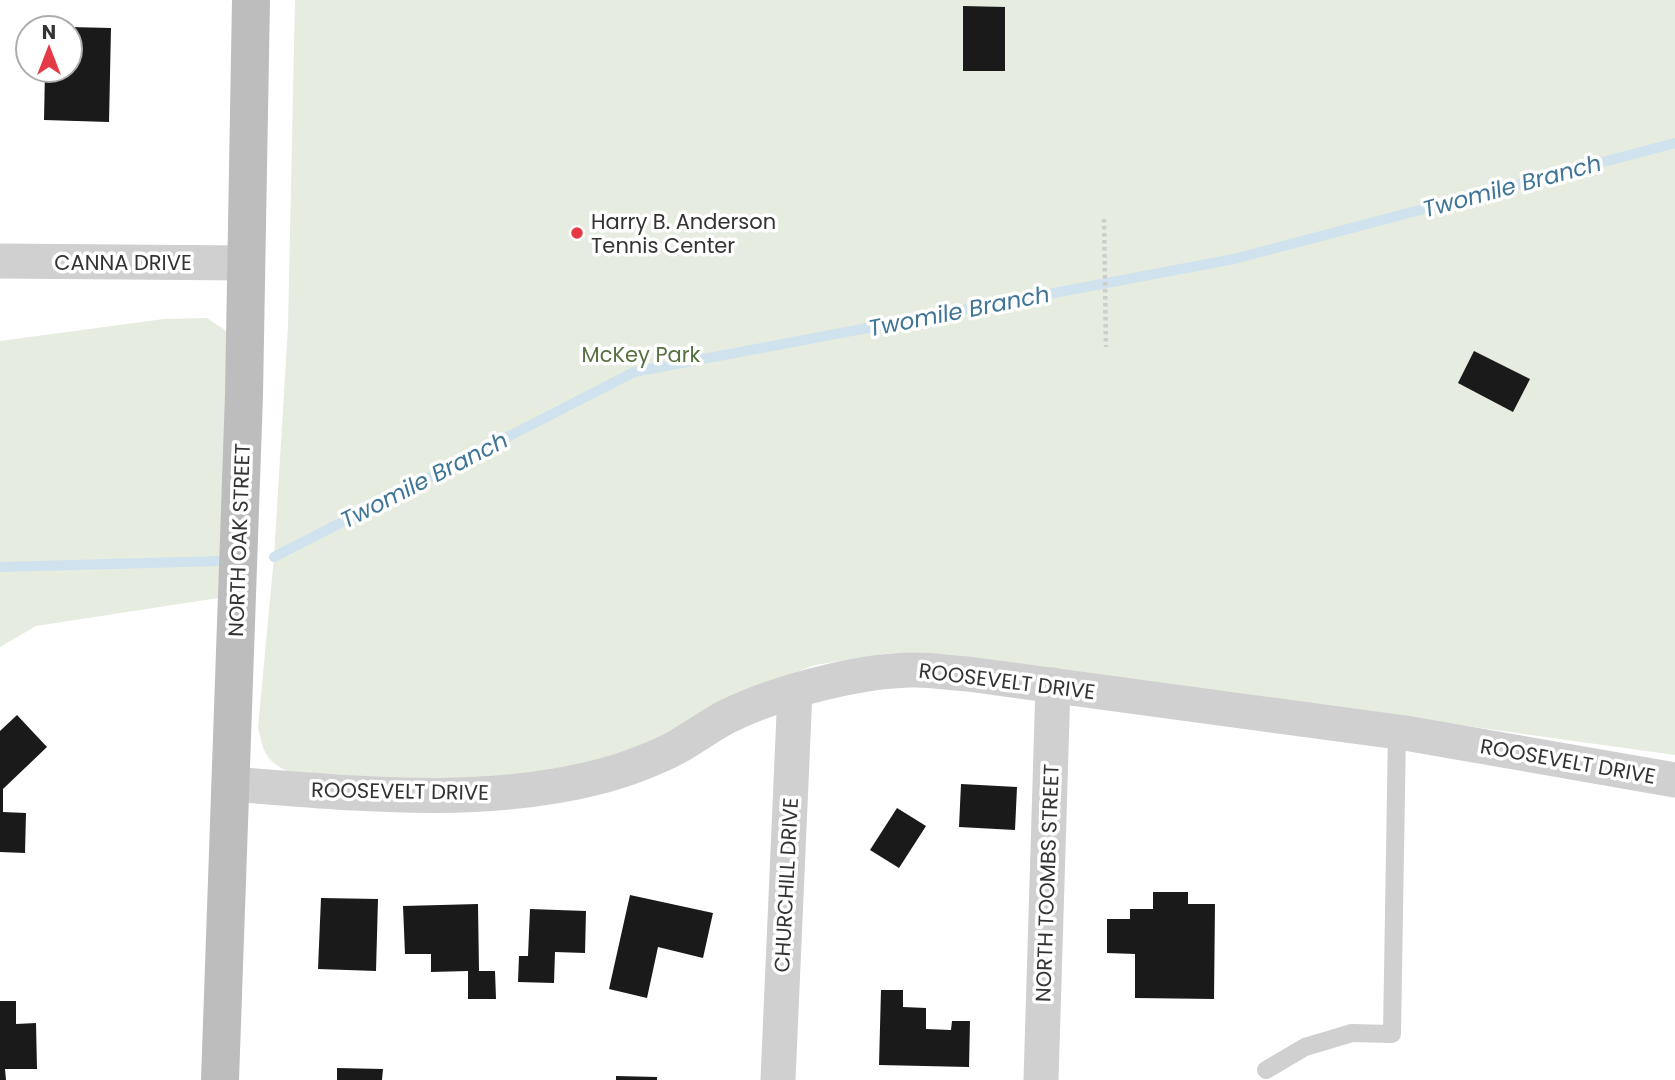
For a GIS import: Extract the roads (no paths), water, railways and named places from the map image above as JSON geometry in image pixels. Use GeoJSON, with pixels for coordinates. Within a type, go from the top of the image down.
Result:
{"type":"FeatureCollection","features":[{"type":"Feature","properties":{"kind":"street","name":"NORTH OAK STREET"},"geometry":{"type":"LineString","coordinates":[[220,1080],[241,505],[251,0]]}},
{"type":"Feature","properties":{"kind":"street","name":"CANNA DRIVE"},"geometry":{"type":"LineString","coordinates":[[0,261],[246,263]]}},
{"type":"Feature","properties":{"kind":"street","name":"ROOSEVELT DRIVE"},"geometry":{"type":"LineString","coordinates":[[229,784],[384,795],[474,796],[551,788],[606,775],[674,749],[726,717],[795,691],[869,674],[911,670],[1053,685],[1397,732],[1675,780]]}},
{"type":"Feature","properties":{"kind":"street","name":"NORTH TOOMBS STREET"},"geometry":{"type":"LineString","coordinates":[[1041,1080],[1053,685]]}},
{"type":"Feature","properties":{"kind":"street","name":"CHURCHILL DRIVE"},"geometry":{"type":"LineString","coordinates":[[778,1080],[795,691]]}},
{"type":"Feature","properties":{"kind":"lane"},"geometry":{"type":"LineString","coordinates":[[1266,1070],[1305,1048],[1352,1033],[1392,1034],[1397,732]]}},
{"type":"Feature","properties":{"kind":"waterway","name":"Twomile Branch"},"geometry":{"type":"LineString","coordinates":[[274,557],[634,372],[1234,259],[1675,143]]}},
{"type":"Feature","properties":{"kind":"waterway","name":"Twomile Branch"},"geometry":{"type":"LineString","coordinates":[[0,567],[222,561]]}},
{"type":"Feature","properties":{"kind":"place","name":"Harry B. Anderson Tennis Center"},"geometry":{"type":"Point","coordinates":[577,233]}},
{"type":"Feature","properties":{"kind":"park label","name":"McKey Park"},"geometry":{"type":"Point","coordinates":[641,354]}}]}
